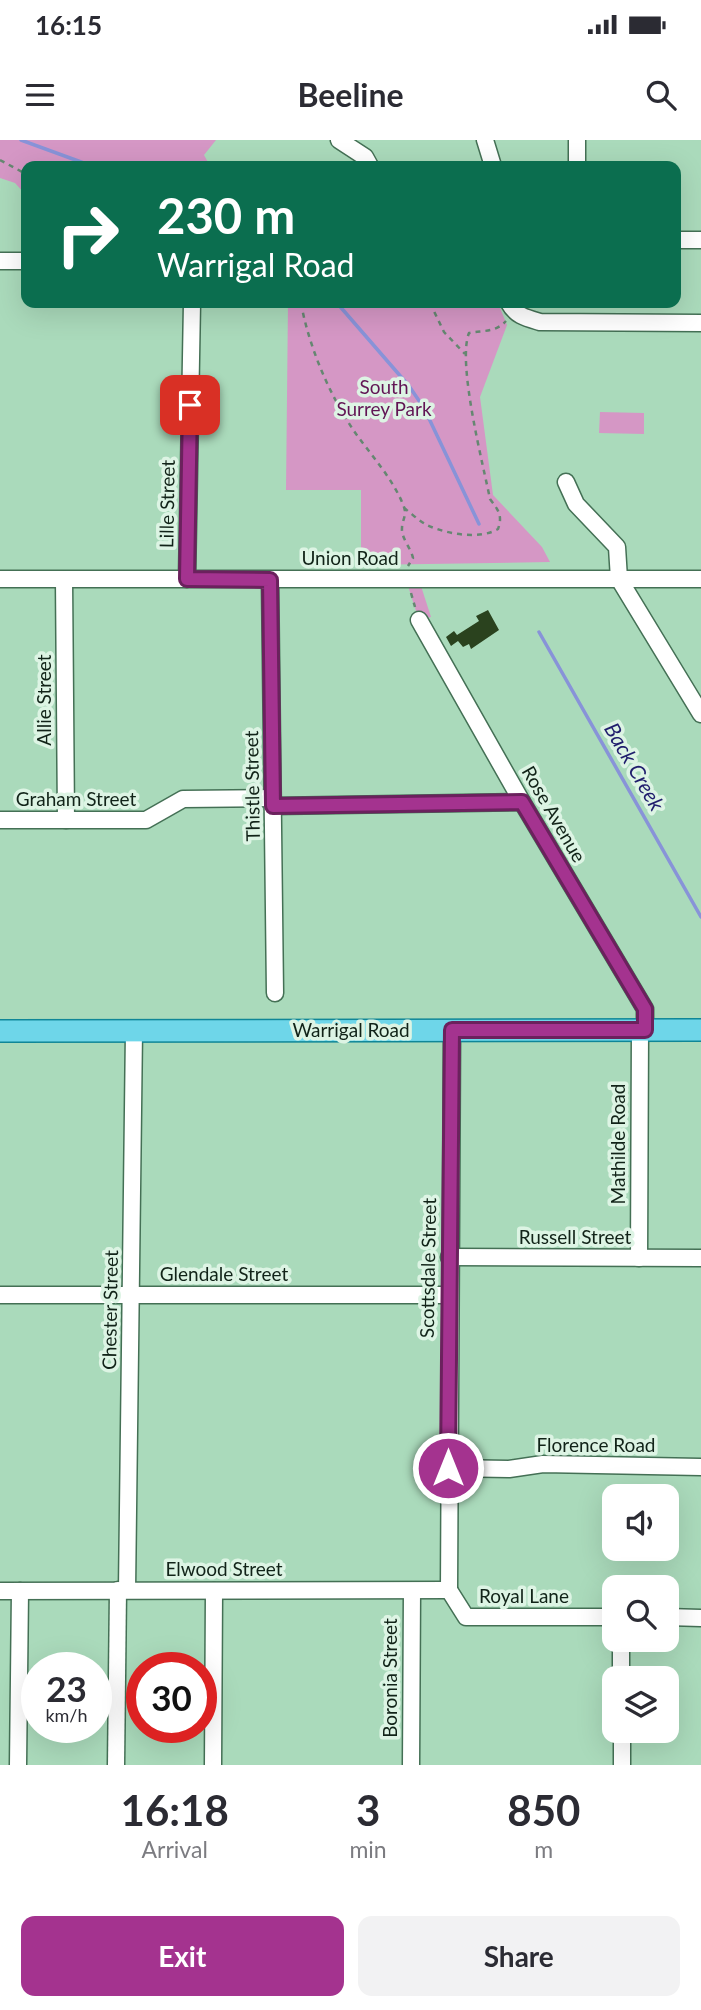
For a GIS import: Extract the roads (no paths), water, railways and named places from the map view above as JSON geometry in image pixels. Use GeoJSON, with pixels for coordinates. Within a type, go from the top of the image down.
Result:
{"type":"FeatureCollection","features":[{"type":"Feature","properties":{"kind":"main road","name":"Warrigal Road"},"geometry":{"type":"LineString","coordinates":[[0,1031],[701,1030]]}},
{"type":"Feature","properties":{"kind":"street"},"geometry":{"type":"LineString","coordinates":[[339,140],[367,161]]}},
{"type":"Feature","properties":{"kind":"street"},"geometry":{"type":"LineString","coordinates":[[485,140],[491,161]]}},
{"type":"Feature","properties":{"kind":"street"},"geometry":{"type":"LineString","coordinates":[[577,140],[577,161]]}},
{"type":"Feature","properties":{"kind":"street"},"geometry":{"type":"LineString","coordinates":[[681,240],[701,240]]}},
{"type":"Feature","properties":{"kind":"street"},"geometry":{"type":"LineString","coordinates":[[0,261],[21,261]]}},
{"type":"Feature","properties":{"kind":"street","name":"Lille Street"},"geometry":{"type":"LineString","coordinates":[[187,579],[192,308]]}},
{"type":"Feature","properties":{"kind":"street"},"geometry":{"type":"LineString","coordinates":[[513,308],[522,317],[540,322],[701,323]]}},
{"type":"Feature","properties":{"kind":"street"},"geometry":{"type":"LineString","coordinates":[[566,482],[576,504],[617,547],[619,579],[701,713]]}},
{"type":"Feature","properties":{"kind":"street","name":"Union Road"},"geometry":{"type":"LineString","coordinates":[[0,579],[701,579]]}},
{"type":"Feature","properties":{"kind":"street","name":"Allie Street"},"geometry":{"type":"LineString","coordinates":[[64,579],[65,820]]}},
{"type":"Feature","properties":{"kind":"street","name":"Thistle Street"},"geometry":{"type":"LineString","coordinates":[[270,580],[275,993]]}},
{"type":"Feature","properties":{"kind":"street","name":"Rose Avenue"},"geometry":{"type":"LineString","coordinates":[[419,620],[522,802],[645,1009],[642,1030]]}},
{"type":"Feature","properties":{"kind":"street","name":"Graham Street"},"geometry":{"type":"LineString","coordinates":[[0,820],[146,820],[183,799],[273,802],[522,802]]}},
{"type":"Feature","properties":{"kind":"street","name":"Chester Street"},"geometry":{"type":"LineString","coordinates":[[116,1765],[131,1295],[134,1030]]}},
{"type":"Feature","properties":{"kind":"street","name":"Scottsdale Street"},"geometry":{"type":"LineString","coordinates":[[449,1590],[452,1030]]}},
{"type":"Feature","properties":{"kind":"street","name":"Mathilde Road"},"geometry":{"type":"LineString","coordinates":[[639,1258],[642,1030]]}},
{"type":"Feature","properties":{"kind":"street","name":"Russell Street"},"geometry":{"type":"LineString","coordinates":[[449,1256],[701,1258]]}},
{"type":"Feature","properties":{"kind":"street","name":"Glendale Street"},"geometry":{"type":"LineString","coordinates":[[0,1295],[449,1295]]}},
{"type":"Feature","properties":{"kind":"street","name":"Florence Road"},"geometry":{"type":"LineString","coordinates":[[448,1468],[509,1469],[543,1464],[701,1466]]}},
{"type":"Feature","properties":{"kind":"street","name":"Elwood Street"},"geometry":{"type":"LineString","coordinates":[[0,1591],[449,1590]]}},
{"type":"Feature","properties":{"kind":"street","name":"Royal Lane"},"geometry":{"type":"LineString","coordinates":[[449,1590],[466,1617],[602,1617]]}},
{"type":"Feature","properties":{"kind":"street"},"geometry":{"type":"LineString","coordinates":[[18,1765],[20,1591]]}},
{"type":"Feature","properties":{"kind":"street"},"geometry":{"type":"LineString","coordinates":[[213,1765],[214,1591]]}},
{"type":"Feature","properties":{"kind":"street","name":"Boronia Street"},"geometry":{"type":"LineString","coordinates":[[411,1765],[412,1591]]}},
{"type":"Feature","properties":{"kind":"street"},"geometry":{"type":"LineString","coordinates":[[679,1617],[701,1618]]}},
{"type":"Feature","properties":{"kind":"street"},"geometry":{"type":"LineString","coordinates":[[622,1743],[622,1765]]}},
{"type":"Feature","properties":{"kind":"waterway","name":"Back Creek"},"geometry":{"type":"LineString","coordinates":[[21,140],[78,161]]}},
{"type":"Feature","properties":{"kind":"waterway","name":"Back Creek"},"geometry":{"type":"LineString","coordinates":[[341,308],[409,386],[424,408],[479,524]]}},
{"type":"Feature","properties":{"kind":"waterway","name":"Back Creek"},"geometry":{"type":"LineString","coordinates":[[539,632],[701,917]]}},
{"type":"Feature","properties":{"kind":"park label","name":"South Surrey Park"},"geometry":{"type":"Point","coordinates":[384,398]}}]}
